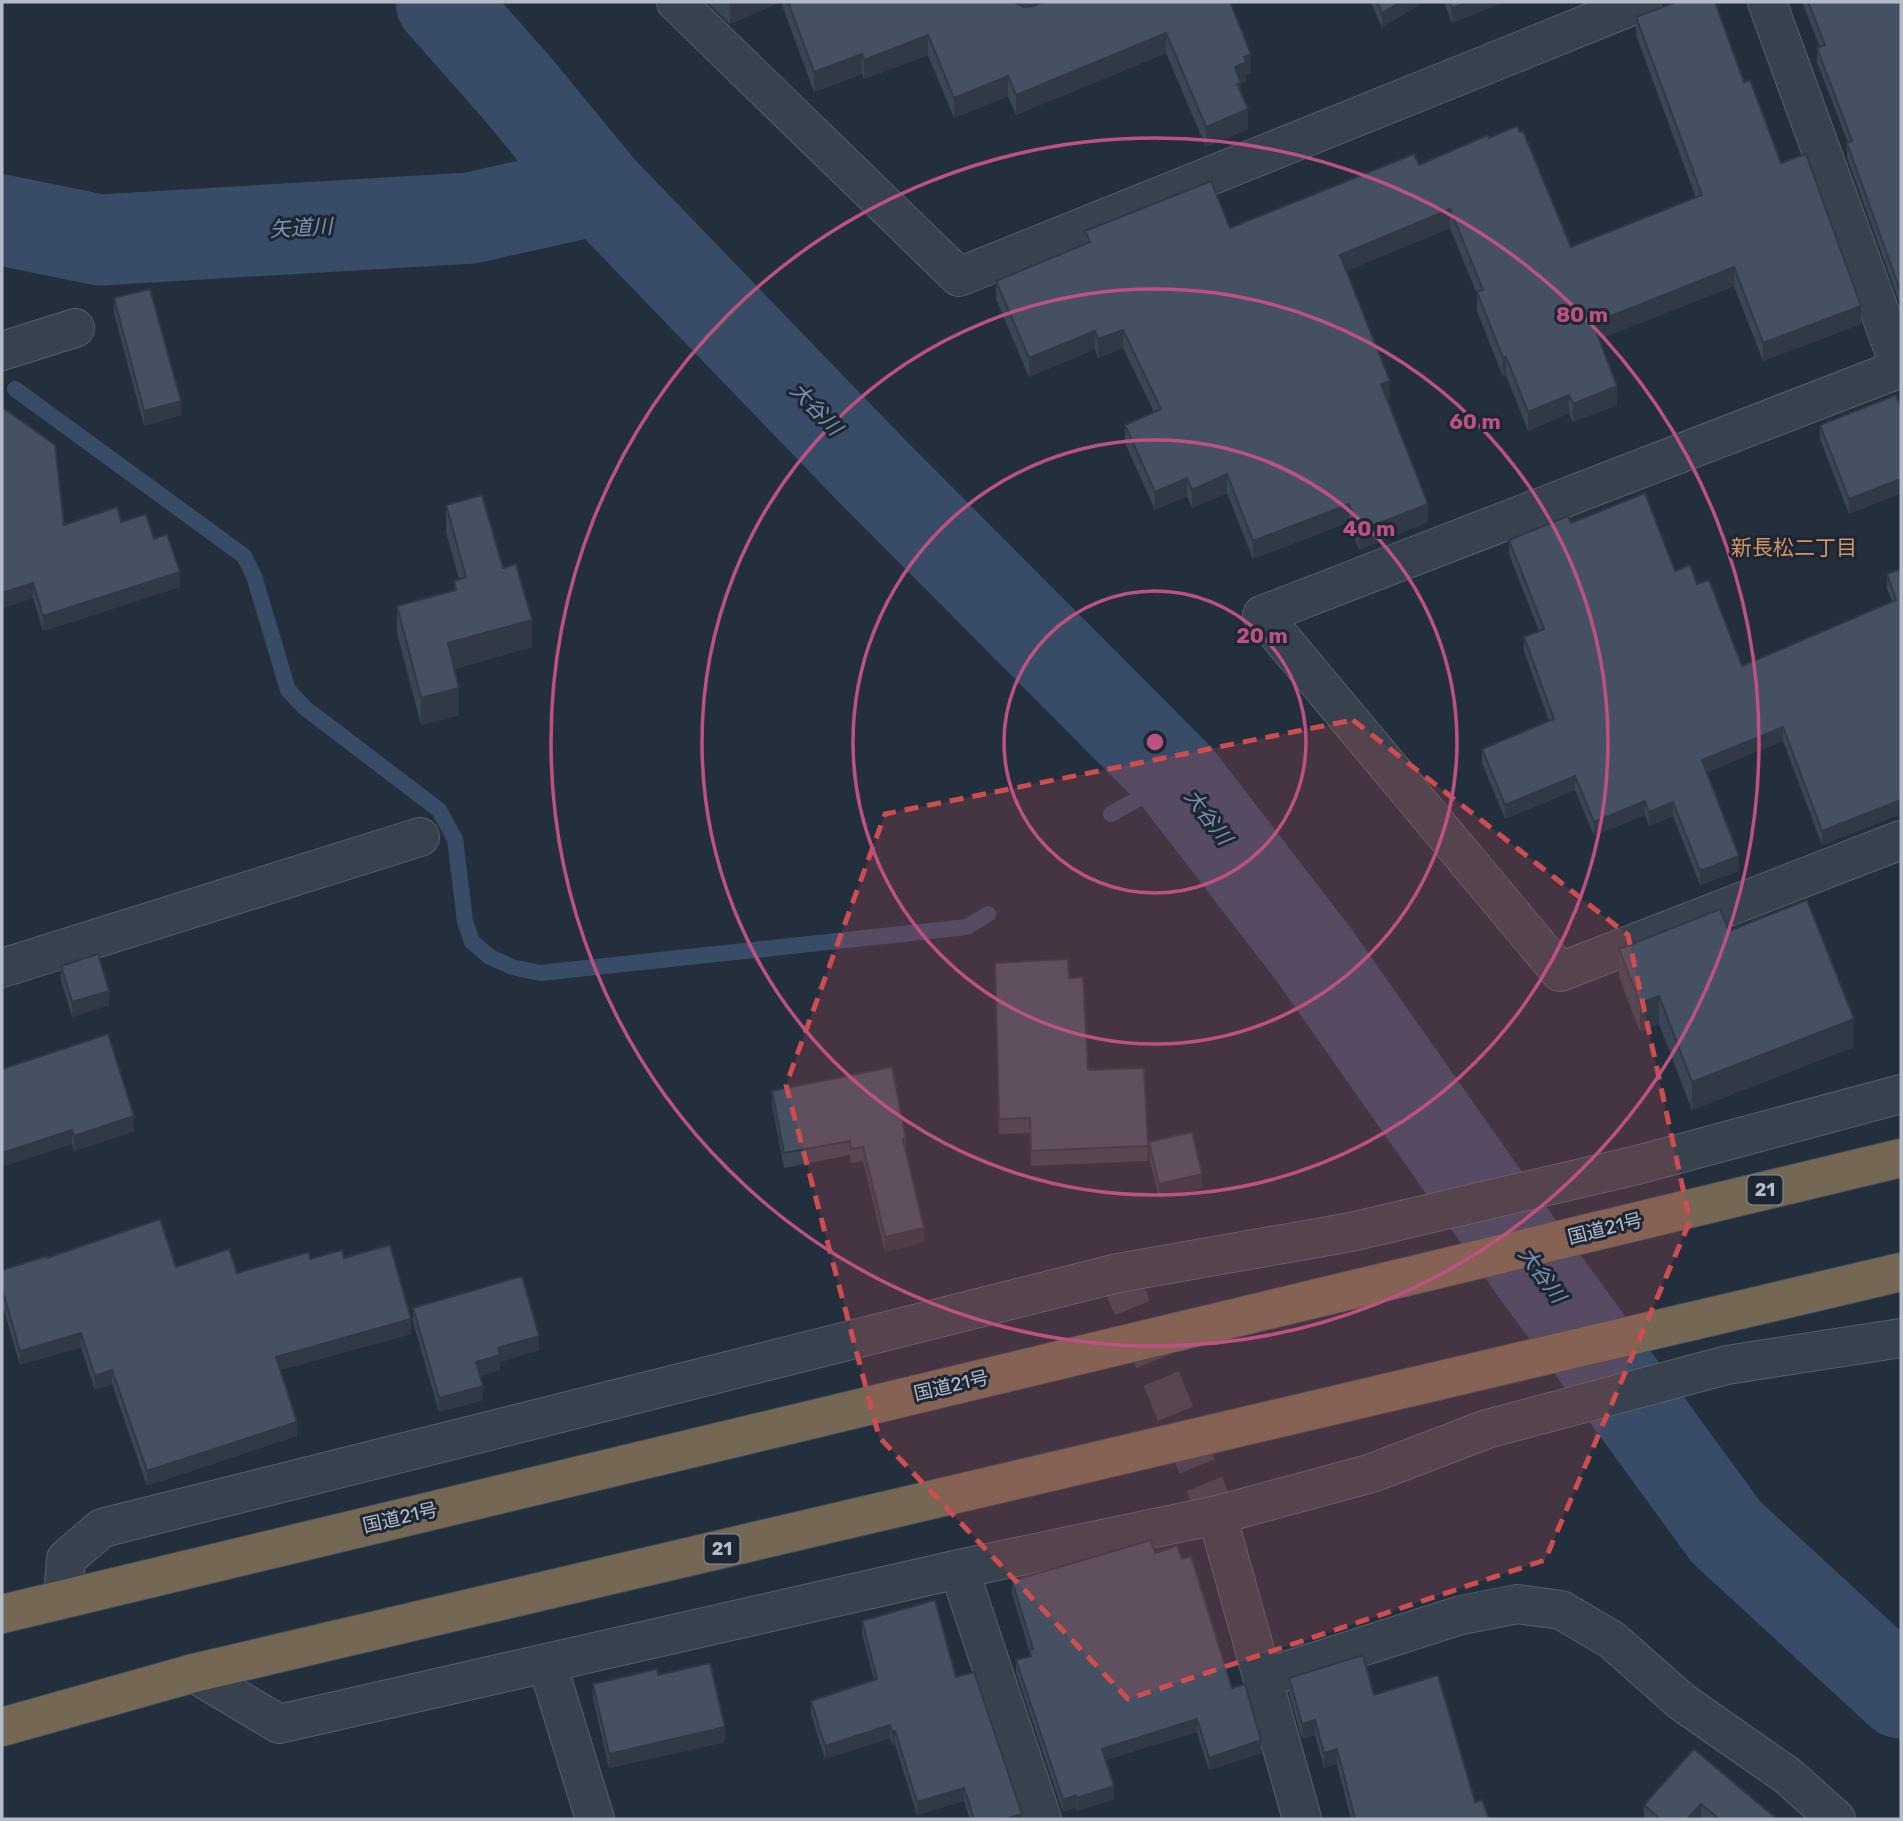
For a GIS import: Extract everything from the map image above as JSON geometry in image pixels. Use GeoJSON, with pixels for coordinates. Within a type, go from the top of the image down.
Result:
{"type":"FeatureCollection","features":[{"type":"Feature","properties":{"kind":"highway","name":"国道21号"},"geometry":{"type":"LineString","coordinates":[[2,1614],[1901,1158]]}},
{"type":"Feature","properties":{"kind":"highway","name":"21"},"geometry":{"type":"LineString","coordinates":[[2,1727],[194,1673],[1901,1272]]}},
{"type":"Feature","properties":{"kind":"street"},"geometry":{"type":"LineString","coordinates":[[676,2],[959,277],[1642,2]]}},
{"type":"Feature","properties":{"kind":"street"},"geometry":{"type":"LineString","coordinates":[[1767,2],[1901,369],[1262,615],[1560,972],[1901,840]]}},
{"type":"Feature","properties":{"kind":"street"},"geometry":{"type":"LineString","coordinates":[[2,351],[75,328]]}},
{"type":"Feature","properties":{"kind":"street"},"geometry":{"type":"LineString","coordinates":[[2,968],[419,837]]}},
{"type":"Feature","properties":{"kind":"street"},"geometry":{"type":"LineString","coordinates":[[62,1598],[66,1559],[102,1528],[1118,1273],[1351,1232],[1637,1165],[1901,1094]]}},
{"type":"Feature","properties":{"kind":"street"},"geometry":{"type":"LineString","coordinates":[[194,1673],[279,1724],[959,1569],[1217,1515],[1372,1473],[1487,1429],[1727,1365],[1901,1338]]}},
{"type":"Feature","properties":{"kind":"street"},"geometry":{"type":"LineString","coordinates":[[1217,1515],[1302,1819]]}},
{"type":"Feature","properties":{"kind":"street"},"geometry":{"type":"LineString","coordinates":[[959,1569],[1042,1819]]}},
{"type":"Feature","properties":{"kind":"street"},"geometry":{"type":"LineString","coordinates":[[1264,1678],[1461,1615],[1517,1604],[1561,1610],[1612,1640],[1682,1702],[1788,1776],[1836,1819]]}},
{"type":"Feature","properties":{"kind":"street"},"geometry":{"type":"LineString","coordinates":[[547,1663],[595,1819]]}},
{"type":"Feature","properties":{"kind":"highlighted area"},"geometry":{"type":"Polygon","coordinates":[[[1353,720],[1628,935],[1690,1221],[1545,1560],[1128,1699],[879,1437],[786,1085],[885,814],[1353,720]]]}},
{"type":"Feature","properties":{"kind":"building"},"geometry":{"type":"Polygon","coordinates":[[[788,2],[1014,2],[1024,7],[1042,2],[1230,2],[1251,54],[1244,57],[1246,62],[1235,67],[1241,83],[1237,84],[1248,109],[1206,127],[1166,33],[1016,95],[1008,76],[954,98],[928,35],[864,60],[862,54],[814,72],[788,2]]]}},
{"type":"Feature","properties":{"kind":"building"},"geometry":{"type":"Polygon","coordinates":[[[1377,2],[1400,2],[1382,13],[1377,2]]]}},
{"type":"Feature","properties":{"kind":"building"},"geometry":{"type":"Polygon","coordinates":[[[1449,2],[1469,2],[1452,8],[1449,2]]]}},
{"type":"Feature","properties":{"kind":"building"},"geometry":{"type":"Polygon","coordinates":[[[1676,2],[1715,2],[1744,82],[1750,80],[1781,163],[1806,154],[1861,306],[1763,343],[1734,267],[1593,323],[1617,386],[1573,404],[1569,395],[1528,412],[1477,292],[1483,290],[1450,209],[1340,255],[1390,381],[1381,384],[1428,504],[1359,531],[1349,504],[1253,541],[1227,474],[1192,490],[1187,478],[1155,492],[1125,425],[1161,409],[1123,330],[1098,339],[1095,331],[1029,358],[996,281],[1090,242],[1085,231],[1211,181],[1230,228],[1414,154],[1419,165],[1488,135],[1489,138],[1517,126],[1520,132],[1523,131],[1571,247],[1702,195],[1636,17],[1676,2]]]}},
{"type":"Feature","properties":{"kind":"building"},"geometry":{"type":"Polygon","coordinates":[[[1808,2],[1901,2],[1901,293],[1847,143],[1852,141],[1817,48],[1825,45],[1808,2]]]}},
{"type":"Feature","properties":{"kind":"building"},"geometry":{"type":"Polygon","coordinates":[[[150,289],[181,401],[144,411],[114,298],[150,289]]]}},
{"type":"Feature","properties":{"kind":"building"},"geometry":{"type":"Polygon","coordinates":[[[1896,395],[1901,405],[1901,479],[1849,499],[1820,425],[1896,395]]]}},
{"type":"Feature","properties":{"kind":"building"},"geometry":{"type":"Polygon","coordinates":[[[2,407],[55,445],[64,525],[117,507],[121,522],[146,514],[154,539],[167,534],[180,572],[43,616],[33,583],[2,593],[2,407]]]}},
{"type":"Feature","properties":{"kind":"building"},"geometry":{"type":"Polygon","coordinates":[[[1645,493],[1675,571],[1690,565],[1697,584],[1709,580],[1742,666],[1896,600],[1887,574],[1901,569],[1901,800],[1822,831],[1783,727],[1702,760],[1739,856],[1700,871],[1673,802],[1649,812],[1645,801],[1594,822],[1575,776],[1505,805],[1482,749],[1554,719],[1524,637],[1544,629],[1509,540],[1568,516],[1571,523],[1645,493]]]}},
{"type":"Feature","properties":{"kind":"building"},"geometry":{"type":"Polygon","coordinates":[[[482,495],[503,568],[516,564],[532,620],[448,643],[459,688],[421,698],[397,606],[456,590],[454,581],[466,577],[446,505],[482,495]]]}},
{"type":"Feature","properties":{"kind":"building"},"geometry":{"type":"Polygon","coordinates":[[[1807,900],[1854,1019],[1692,1082],[1659,996],[1640,1003],[1619,949],[1720,909],[1729,931],[1807,900]]]}},
{"type":"Feature","properties":{"kind":"building"},"geometry":{"type":"Polygon","coordinates":[[[98,954],[109,991],[72,1002],[61,966],[98,954]]]}},
{"type":"Feature","properties":{"kind":"building"},"geometry":{"type":"Polygon","coordinates":[[[1068,959],[1069,978],[1083,977],[1088,1070],[1144,1068],[1148,1146],[1031,1151],[1030,1118],[999,1119],[995,963],[1068,959]]]}},
{"type":"Feature","properties":{"kind":"building"},"geometry":{"type":"Polygon","coordinates":[[[108,1034],[134,1116],[74,1136],[72,1130],[2,1153],[2,1069],[108,1034]]]}},
{"type":"Feature","properties":{"kind":"building"},"geometry":{"type":"Polygon","coordinates":[[[892,1067],[906,1138],[903,1139],[924,1228],[885,1237],[863,1147],[851,1149],[850,1141],[784,1153],[772,1091],[892,1067]]]}},
{"type":"Feature","properties":{"kind":"building"},"geometry":{"type":"Polygon","coordinates":[[[1192,1132],[1202,1174],[1159,1184],[1149,1142],[1192,1132]]]}},
{"type":"Feature","properties":{"kind":"building"},"geometry":{"type":"Polygon","coordinates":[[[160,1219],[176,1267],[229,1249],[237,1273],[309,1252],[310,1259],[342,1250],[344,1258],[390,1245],[411,1319],[276,1357],[297,1422],[147,1471],[112,1370],[95,1376],[81,1333],[20,1351],[2,1289],[2,1270],[47,1258],[160,1219]]]}},
{"type":"Feature","properties":{"kind":"building"},"geometry":{"type":"Polygon","coordinates":[[[522,1276],[539,1336],[498,1348],[500,1355],[476,1362],[483,1386],[439,1398],[413,1308],[522,1276]]]}},
{"type":"Feature","properties":{"kind":"building"},"geometry":{"type":"Polygon","coordinates":[[[1151,1540],[1155,1553],[1177,1546],[1182,1559],[1191,1556],[1232,1688],[1245,1684],[1261,1740],[1209,1758],[1197,1719],[1102,1749],[1114,1786],[1063,1800],[1016,1660],[1031,1656],[1029,1650],[1033,1649],[1012,1581],[1151,1540]]]}},
{"type":"Feature","properties":{"kind":"building"},"geometry":{"type":"Polygon","coordinates":[[[935,1600],[956,1677],[974,1672],[1022,1814],[1005,1819],[974,1819],[964,1788],[917,1802],[895,1731],[892,1732],[890,1725],[825,1746],[811,1701],[877,1679],[862,1621],[935,1600]]]}},
{"type":"Feature","properties":{"kind":"building"},"geometry":{"type":"Polygon","coordinates":[[[1363,1655],[1374,1695],[1438,1675],[1475,1802],[1482,1800],[1489,1819],[1355,1819],[1337,1749],[1324,1753],[1315,1720],[1302,1724],[1289,1678],[1363,1655]]]}},
{"type":"Feature","properties":{"kind":"building"},"geometry":{"type":"Polygon","coordinates":[[[710,1663],[725,1727],[609,1754],[593,1684],[657,1669],[658,1675],[710,1663]]]}},
{"type":"Feature","properties":{"kind":"building"},"geometry":{"type":"Polygon","coordinates":[[[1694,1749],[1777,1819],[1719,1819],[1701,1804],[1687,1819],[1660,1819],[1644,1805],[1694,1749]]]}},
{"type":"Feature","properties":{"kind":"waterway","name":"大谷川"},"geometry":{"type":"LineString","coordinates":[[441,2],[517,88],[600,189],[872,471],[1177,777],[1314,955],[1536,1271],[1726,1532],[1901,1693]]}},
{"type":"Feature","properties":{"kind":"waterway","name":"矢道川"},"geometry":{"type":"LineString","coordinates":[[2,220],[100,240],[471,218],[600,189]]}},
{"type":"Feature","properties":{"kind":"waterway"},"geometry":{"type":"LineString","coordinates":[[15,389],[244,556],[254,576],[288,690],[305,708],[439,810],[455,839],[465,921],[472,942],[490,957],[512,967],[540,973],[967,927],[988,914]]}},
{"type":"Feature","properties":{"kind":"waterway"},"geometry":{"type":"LineString","coordinates":[[1111,814],[1177,777]]}},
{"type":"Feature","properties":{"kind":"tunnel"},"geometry":{"type":"LineString","coordinates":[[1118,1273],[1217,1515]]}},
{"type":"Feature","properties":{"kind":"district","name":"新長松二丁目"},"geometry":{"type":"Point","coordinates":[1794,548]}}]}
